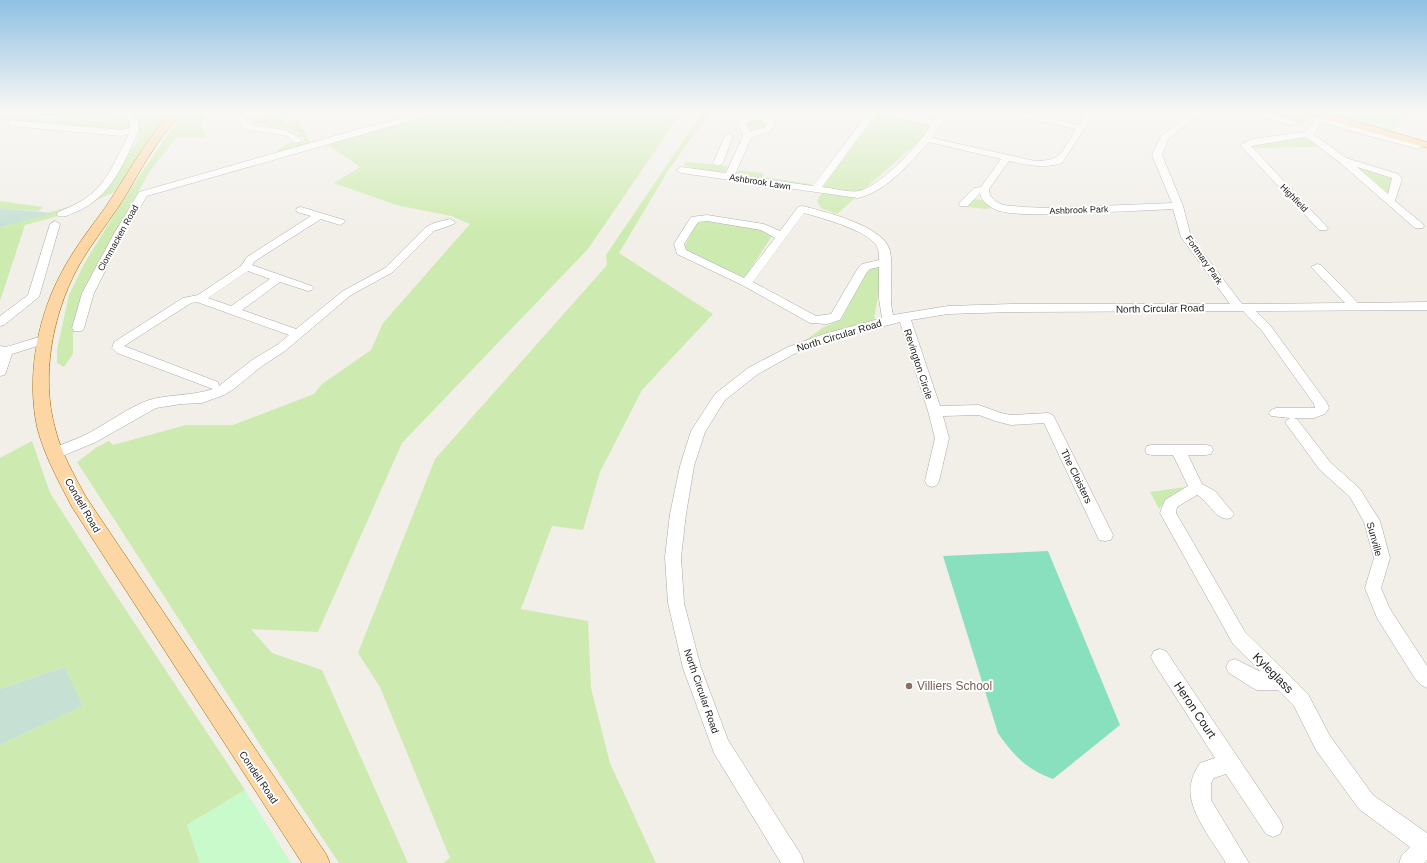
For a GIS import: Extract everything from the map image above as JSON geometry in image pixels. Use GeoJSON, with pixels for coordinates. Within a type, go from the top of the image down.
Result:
{"type":"FeatureCollection","features":[{"type":"Feature","properties":{"kind":"main road","name":"Condell Road"},"geometry":{"type":"LineString","coordinates":[[146,150],[65,279],[53,311],[44,348],[41,385],[46,427],[55,453],[79,502],[113,556],[317,863]]}},
{"type":"Feature","properties":{"kind":"street"},"geometry":{"type":"LineString","coordinates":[[0,322],[33,297],[58,219],[95,198],[105,187],[124,150]]}},
{"type":"Feature","properties":{"kind":"street","name":"Clonmacken Road"},"geometry":{"type":"LineString","coordinates":[[78,328],[88,293],[120,232],[143,194],[295,150]]}},
{"type":"Feature","properties":{"kind":"street"},"geometry":{"type":"LineString","coordinates":[[718,163],[723,150]]}},
{"type":"Feature","properties":{"kind":"street"},"geometry":{"type":"LineString","coordinates":[[729,177],[741,151],[735,150]]}},
{"type":"Feature","properties":{"kind":"street"},"geometry":{"type":"LineString","coordinates":[[815,190],[845,150]]}},
{"type":"Feature","properties":{"kind":"street","name":"Ashbrook Lawn"},"geometry":{"type":"LineString","coordinates":[[681,170],[858,196],[867,193],[888,177],[915,150]]}},
{"type":"Feature","properties":{"kind":"street"},"geometry":{"type":"LineString","coordinates":[[974,150],[1043,165],[1055,163],[1063,157],[1067,150]]}},
{"type":"Feature","properties":{"kind":"street","name":"Fortmary Park"},"geometry":{"type":"LineString","coordinates":[[1158,150],[1158,159],[1178,206],[1186,237],[1242,307],[1266,328],[1320,402],[1322,408],[1320,411],[1314,413],[1276,413]]}},
{"type":"Feature","properties":{"kind":"street","name":"Highfield"},"geometry":{"type":"LineString","coordinates":[[1250,150],[1323,228]]}},
{"type":"Feature","properties":{"kind":"street"},"geometry":{"type":"LineString","coordinates":[[1329,150],[1419,226]]}},
{"type":"Feature","properties":{"kind":"street"},"geometry":{"type":"LineString","coordinates":[[967,200],[984,193],[1006,158]]}},
{"type":"Feature","properties":{"kind":"street"},"geometry":{"type":"LineString","coordinates":[[1341,159],[1395,176],[1397,178],[1390,202]]}},
{"type":"Feature","properties":{"kind":"street","name":"Ashbrook Park"},"geometry":{"type":"LineString","coordinates":[[984,193],[990,203],[1002,208],[1023,210],[1050,211],[1178,206]]}},
{"type":"Feature","properties":{"kind":"street"},"geometry":{"type":"LineString","coordinates":[[746,283],[780,236],[805,205],[856,227],[876,238],[883,246],[885,262],[885,307],[888,320]]}},
{"type":"Feature","properties":{"kind":"street"},"geometry":{"type":"LineString","coordinates":[[301,210],[340,222]]}},
{"type":"Feature","properties":{"kind":"street"},"geometry":{"type":"LineString","coordinates":[[199,299],[247,267],[248,262],[252,259],[319,216]]}},
{"type":"Feature","properties":{"kind":"street"},"geometry":{"type":"LineString","coordinates":[[780,236],[764,227],[707,218],[695,219],[679,244],[680,252],[746,283],[814,320],[827,320],[836,317],[862,270],[866,266],[885,262]]}},
{"type":"Feature","properties":{"kind":"street"},"geometry":{"type":"LineString","coordinates":[[55,453],[91,438],[153,404],[182,398],[202,398],[219,392],[229,386],[256,363],[281,348],[348,292],[389,270],[430,229],[450,222]]}},
{"type":"Feature","properties":{"kind":"street"},"geometry":{"type":"LineString","coordinates":[[247,267],[308,288]]}},
{"type":"Feature","properties":{"kind":"street"},"geometry":{"type":"LineString","coordinates":[[1317,267],[1354,306]]}},
{"type":"Feature","properties":{"kind":"street"},"geometry":{"type":"LineString","coordinates":[[232,311],[279,278]]}},
{"type":"Feature","properties":{"kind":"street"},"geometry":{"type":"LineString","coordinates":[[213,385],[121,350],[118,348],[118,345],[187,300],[199,299],[298,334]]}},
{"type":"Feature","properties":{"kind":"street","name":"North Circular Road"},"geometry":{"type":"LineString","coordinates":[[793,863],[721,746],[692,668],[676,603],[673,557],[686,466],[698,431],[720,397],[753,371],[792,350],[828,337],[888,320],[956,309],[1427,306]]}},
{"type":"Feature","properties":{"kind":"street","name":"Revington Circle"},"geometry":{"type":"LineString","coordinates":[[904,317],[935,411],[942,438],[932,481]]}},
{"type":"Feature","properties":{"kind":"street"},"geometry":{"type":"LineString","coordinates":[[0,372],[3,350],[46,339]]}},
{"type":"Feature","properties":{"kind":"street"},"geometry":{"type":"LineString","coordinates":[[180,391],[197,379]]}},
{"type":"Feature","properties":{"kind":"street","name":"Revington Circle"},"geometry":{"type":"LineString","coordinates":[[935,411],[979,410],[986,411],[999,418],[1048,418]]}},
{"type":"Feature","properties":{"kind":"street","name":"The Cloisters"},"geometry":{"type":"LineString","coordinates":[[1048,418],[1105,535]]}},
{"type":"Feature","properties":{"kind":"street","name":"Sunville"},"geometry":{"type":"LineString","coordinates":[[1292,422],[1325,466],[1355,493],[1372,521],[1382,558],[1373,588],[1382,613],[1425,673]]}},
{"type":"Feature","properties":{"kind":"street"},"geometry":{"type":"LineString","coordinates":[[1152,450],[1206,450]]}},
{"type":"Feature","properties":{"kind":"street"},"geometry":{"type":"LineString","coordinates":[[1178,450],[1197,488],[1210,495],[1226,514]]}},
{"type":"Feature","properties":{"kind":"street","name":"Kyleglass"},"geometry":{"type":"LineString","coordinates":[[1197,488],[1170,504],[1168,513],[1239,638],[1301,700],[1323,743],[1366,802],[1426,844]]}},
{"type":"Feature","properties":{"kind":"street","name":"Heron Court"},"geometry":{"type":"LineString","coordinates":[[1160,657],[1273,827]]}},
{"type":"Feature","properties":{"kind":"street"},"geometry":{"type":"LineString","coordinates":[[1235,667],[1257,681],[1282,681]]}},
{"type":"Feature","properties":{"kind":"street"},"geometry":{"type":"LineString","coordinates":[[1230,763],[1207,770],[1201,781],[1201,802],[1238,863]]}},
{"type":"Feature","properties":{"kind":"street"},"geometry":{"type":"LineString","coordinates":[[1410,863],[1426,844]]}},
{"type":"Feature","properties":{"kind":"green space"},"geometry":{"type":"Polygon","coordinates":[[[132,150],[142,150],[114,192],[69,213],[25,225],[0,301],[0,227],[95,199],[110,185],[132,150]]]}},
{"type":"Feature","properties":{"kind":"green space"},"geometry":{"type":"Polygon","coordinates":[[[157,150],[166,150],[152,168],[134,199],[111,255],[73,334],[73,354],[64,367],[57,363],[57,350],[69,295],[84,264],[127,194],[157,150]]]}},
{"type":"Feature","properties":{"kind":"green space"},"geometry":{"type":"Polygon","coordinates":[[[277,150],[289,150],[283,152],[276,151],[277,150]]]}},
{"type":"Feature","properties":{"kind":"green space"},"geometry":{"type":"Polygon","coordinates":[[[336,150],[655,150],[588,249],[402,443],[318,632],[251,629],[272,653],[322,670],[408,863],[339,863],[259,743],[77,462],[97,447],[109,441],[113,445],[186,425],[233,425],[314,394],[322,384],[371,350],[383,323],[470,224],[451,216],[396,205],[334,183],[360,167],[336,150]]]}},
{"type":"Feature","properties":{"kind":"green space"},"geometry":{"type":"Polygon","coordinates":[[[677,150],[683,150],[669,169],[619,253],[713,314],[642,390],[600,472],[583,530],[552,526],[521,609],[588,621],[591,688],[610,763],[656,863],[443,863],[450,858],[380,687],[358,653],[435,459],[607,265],[606,255],[677,150]]]}},
{"type":"Feature","properties":{"kind":"green space"},"geometry":{"type":"Polygon","coordinates":[[[849,150],[909,150],[862,191],[855,193],[826,188],[823,186],[849,150]]]}},
{"type":"Feature","properties":{"kind":"green space"},"geometry":{"type":"Polygon","coordinates":[[[685,162],[727,166],[726,171],[719,173],[690,169],[690,166],[684,166],[685,162]]]}},
{"type":"Feature","properties":{"kind":"green space"},"geometry":{"type":"Polygon","coordinates":[[[1352,164],[1391,178],[1390,193],[1385,192],[1352,164]]]}},
{"type":"Feature","properties":{"kind":"green space"},"geometry":{"type":"Polygon","coordinates":[[[739,170],[763,173],[764,177],[811,184],[811,186],[744,177],[737,173],[739,170]]]}},
{"type":"Feature","properties":{"kind":"green space"},"geometry":{"type":"Polygon","coordinates":[[[826,193],[855,198],[837,214],[821,208],[817,201],[820,195],[826,193]]]}},
{"type":"Feature","properties":{"kind":"green space"},"geometry":{"type":"Polygon","coordinates":[[[974,199],[983,200],[993,207],[987,209],[968,207],[970,202],[974,199]]]}},
{"type":"Feature","properties":{"kind":"green space"},"geometry":{"type":"Polygon","coordinates":[[[0,201],[43,207],[38,211],[0,208],[0,201]]]}},
{"type":"Feature","properties":{"kind":"green space"},"geometry":{"type":"Polygon","coordinates":[[[0,208],[53,213],[0,227],[0,208]]]}},
{"type":"Feature","properties":{"kind":"green space"},"geometry":{"type":"Polygon","coordinates":[[[707,220],[761,230],[772,236],[745,277],[736,276],[686,251],[684,247],[697,222],[707,220]]]}},
{"type":"Feature","properties":{"kind":"green space"},"geometry":{"type":"Polygon","coordinates":[[[872,267],[882,267],[882,271],[874,320],[800,344],[824,327],[841,320],[866,273],[872,267]]]}},
{"type":"Feature","properties":{"kind":"green space"},"geometry":{"type":"Polygon","coordinates":[[[32,441],[50,493],[245,790],[187,825],[200,863],[0,863],[0,745],[83,706],[65,667],[0,689],[0,458],[32,441]]]}},
{"type":"Feature","properties":{"kind":"green space"},"geometry":{"type":"Polygon","coordinates":[[[1185,487],[1168,498],[1159,509],[1150,492],[1185,487]]]}},
{"type":"Feature","properties":{"kind":"green space"},"geometry":{"type":"Polygon","coordinates":[[[1048,551],[1120,725],[1053,779],[1036,771],[1021,761],[998,733],[943,556],[1048,551]]]}},
{"type":"Feature","properties":{"kind":"green space"},"geometry":{"type":"Polygon","coordinates":[[[65,667],[83,706],[0,745],[0,689],[65,667]]]}},
{"type":"Feature","properties":{"kind":"green space"},"geometry":{"type":"Polygon","coordinates":[[[245,790],[291,863],[200,863],[187,825],[245,790]]]}},
{"type":"Feature","properties":{"kind":"place","name":"Villiers School"},"geometry":{"type":"Point","coordinates":[909,686]}}]}
